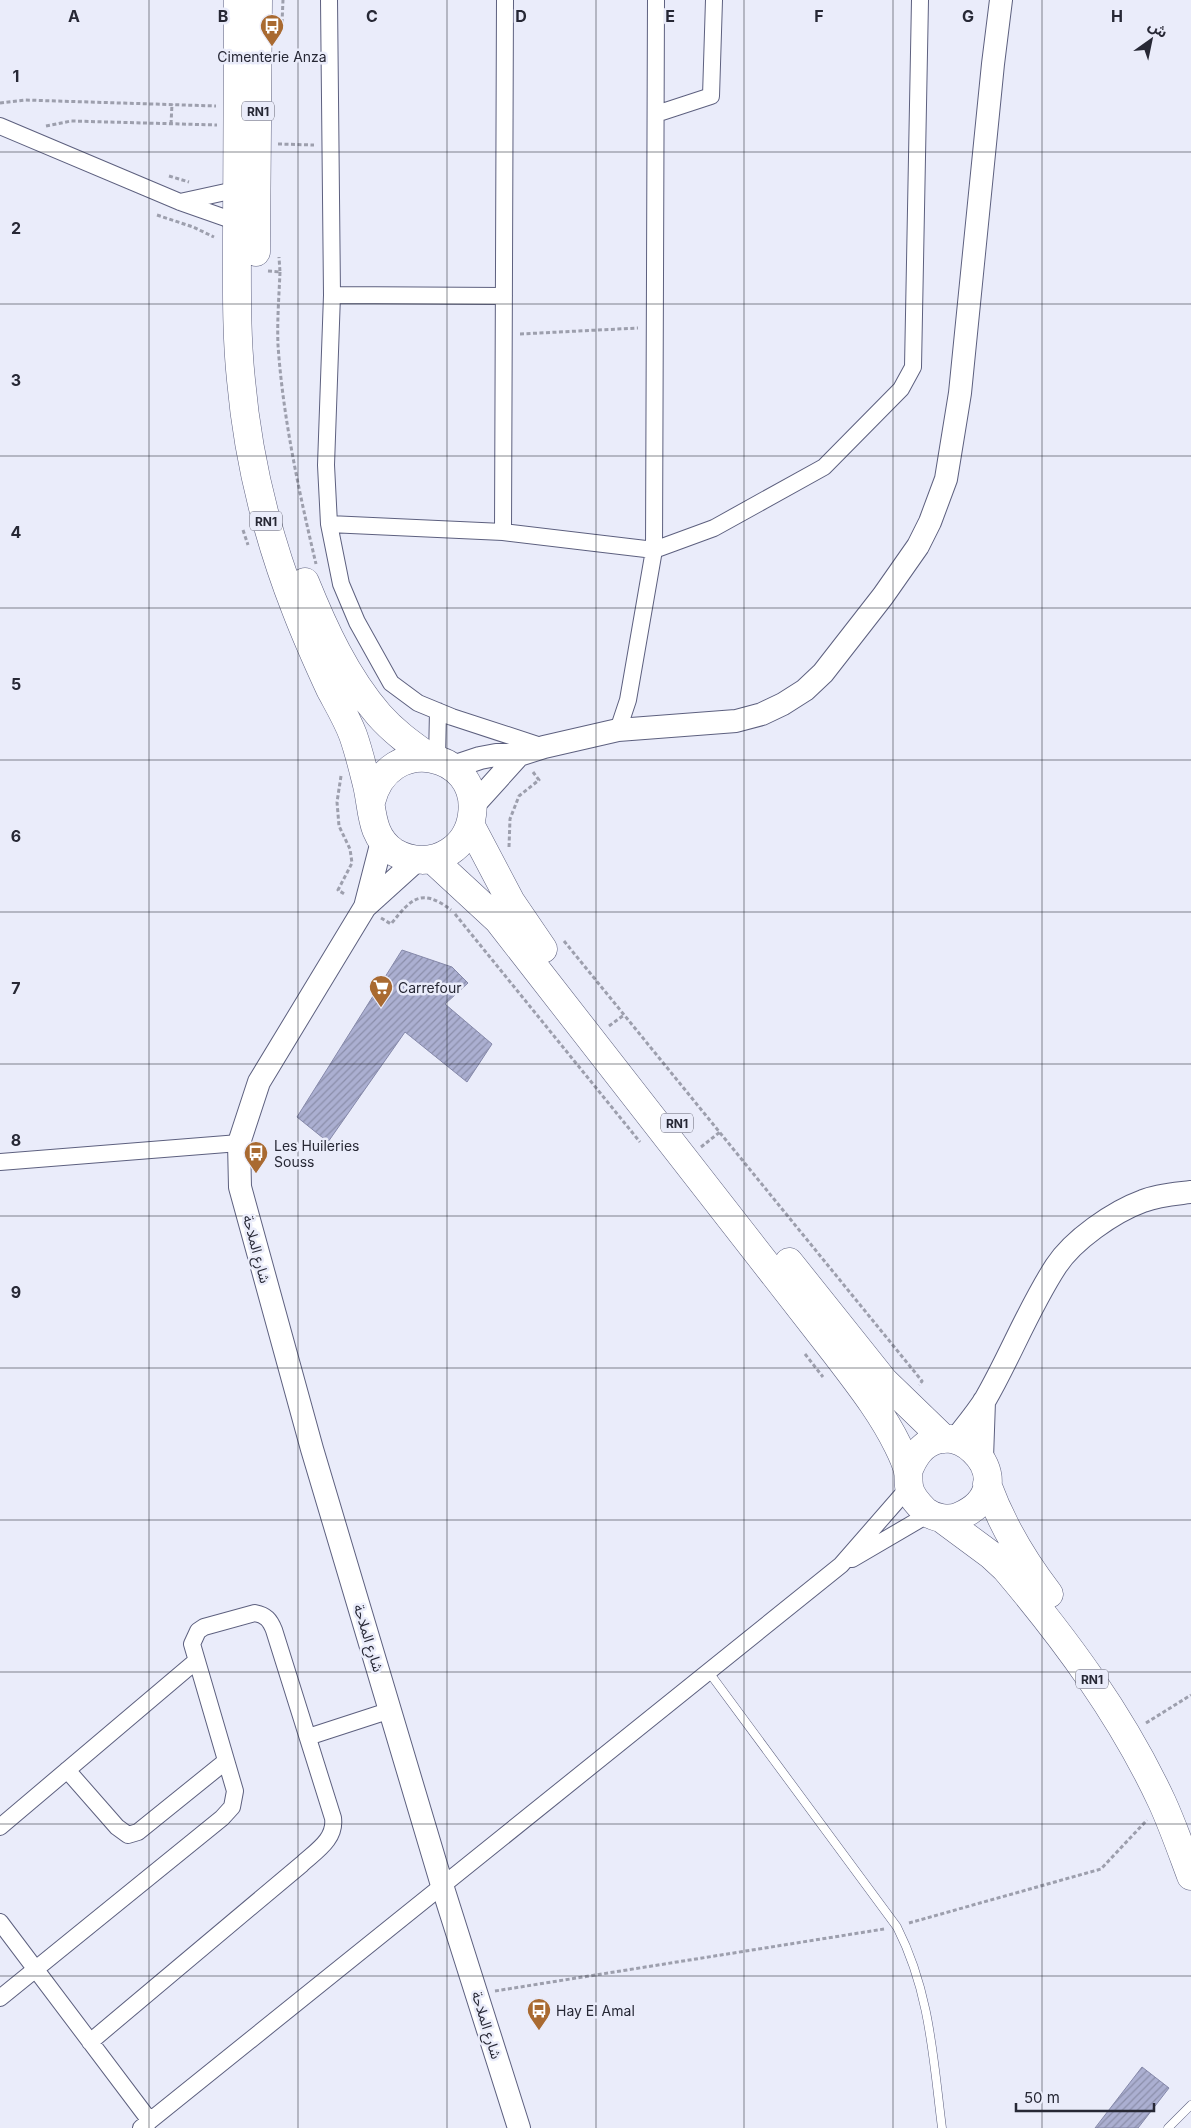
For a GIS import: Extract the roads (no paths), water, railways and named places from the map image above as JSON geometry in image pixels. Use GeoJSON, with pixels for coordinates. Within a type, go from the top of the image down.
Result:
{"type":"FeatureCollection","features":[{"type":"Feature","properties":{"kind":"highway","name":"RN1"},"geometry":{"type":"LineString","coordinates":[[238,0],[247,188]]}},
{"type":"Feature","properties":{"kind":"highway","name":"RN1"},"geometry":{"type":"LineString","coordinates":[[258,0],[247,188],[237,228],[238,339],[241,380],[252,460],[262,507],[276,556],[302,628],[352,733],[370,802],[372,822],[382,841],[392,850],[404,857],[424,859],[498,920],[837,1355],[884,1422],[898,1447],[916,1503],[974,1542],[1005,1568],[1047,1620],[1092,1680],[1127,1734],[1163,1802],[1191,1876]]}},
{"type":"Feature","properties":{"kind":"highway","name":"RN1"},"geometry":{"type":"LineString","coordinates":[[237,228],[269,447],[283,518],[304,579],[333,646],[365,697],[379,715],[393,729],[440,761],[467,784],[472,816],[501,886],[522,920],[602,1031],[864,1357],[906,1404],[950,1440],[970,1446],[982,1458],[987,1484],[998,1514],[1020,1555],[1099,1662],[1141,1726],[1160,1759],[1191,1824]]}},
{"type":"Feature","properties":{"kind":"highway"},"geometry":{"type":"LineString","coordinates":[[370,802],[378,780],[390,768],[406,760],[440,761]]}},
{"type":"Feature","properties":{"kind":"highway"},"geometry":{"type":"LineString","coordinates":[[424,859],[445,855],[456,847],[465,838],[472,816]]}},
{"type":"Feature","properties":{"kind":"highway"},"geometry":{"type":"LineString","coordinates":[[908,1479],[913,1460],[921,1450],[932,1442],[950,1440]]}},
{"type":"Feature","properties":{"kind":"highway"},"geometry":{"type":"LineString","coordinates":[[935,1516],[957,1518],[971,1511],[982,1499],[987,1484]]}},
{"type":"Feature","properties":{"kind":"street"},"geometry":{"type":"LineString","coordinates":[[329,0],[332,295],[326,465],[329,524],[341,584],[357,622],[391,683],[418,703],[544,747]]}},
{"type":"Feature","properties":{"kind":"street"},"geometry":{"type":"LineString","coordinates":[[503,532],[505,0]]}},
{"type":"Feature","properties":{"kind":"street"},"geometry":{"type":"LineString","coordinates":[[618,730],[628,700],[654,550],[656,0]]}},
{"type":"Feature","properties":{"kind":"street"},"geometry":{"type":"LineString","coordinates":[[656,114],[711,96],[714,0]]}},
{"type":"Feature","properties":{"kind":"street"},"geometry":{"type":"LineString","coordinates":[[329,524],[503,532],[654,550],[714,528],[824,467],[900,389],[913,368],[920,0]]}},
{"type":"Feature","properties":{"kind":"street"},"geometry":{"type":"LineString","coordinates":[[438,711],[440,761],[496,755],[520,755],[544,747],[618,730],[736,721],[762,714],[783,704],[805,690],[823,673],[840,652],[918,546],[946,479],[960,393],[997,23],[1001,0]]}},
{"type":"Feature","properties":{"kind":"street"},"geometry":{"type":"LineString","coordinates":[[0,126],[237,228]]}},
{"type":"Feature","properties":{"kind":"street"},"geometry":{"type":"LineString","coordinates":[[180,202],[247,188]]}},
{"type":"Feature","properties":{"kind":"street"},"geometry":{"type":"LineString","coordinates":[[332,295],[504,296]]}},
{"type":"Feature","properties":{"kind":"street"},"geometry":{"type":"LineString","coordinates":[[472,816],[520,755]]}},
{"type":"Feature","properties":{"kind":"street"},"geometry":{"type":"LineString","coordinates":[[373,912],[382,841]]}},
{"type":"Feature","properties":{"kind":"street"},"geometry":{"type":"LineString","coordinates":[[373,912],[424,859]]}},
{"type":"Feature","properties":{"kind":"street","name":"شارع الملاحة"},"geometry":{"type":"LineString","coordinates":[[373,912],[259,1082],[239,1144],[240,1187],[307,1434],[442,1885],[519,2128]]}},
{"type":"Feature","properties":{"kind":"street"},"geometry":{"type":"LineString","coordinates":[[0,1162],[239,1144]]}},
{"type":"Feature","properties":{"kind":"street"},"geometry":{"type":"LineString","coordinates":[[950,1440],[984,1401],[1057,1265],[1074,1245],[1097,1227],[1142,1201],[1166,1195],[1191,1192]]}},
{"type":"Feature","properties":{"kind":"street"},"geometry":{"type":"LineString","coordinates":[[982,1458],[984,1401]]}},
{"type":"Feature","properties":{"kind":"street"},"geometry":{"type":"LineString","coordinates":[[841,1565],[908,1479]]}},
{"type":"Feature","properties":{"kind":"street"},"geometry":{"type":"LineString","coordinates":[[1,1926],[90,2042],[145,2124],[841,1565],[935,1516]]}},
{"type":"Feature","properties":{"kind":"street"},"geometry":{"type":"LineString","coordinates":[[0,1998],[228,1813],[235,1796],[192,1644],[198,1631],[204,1627],[255,1613],[267,1618],[274,1630],[308,1736],[333,1818],[333,1832],[302,1864],[90,2042]]}},
{"type":"Feature","properties":{"kind":"street"},"geometry":{"type":"LineString","coordinates":[[0,1827],[196,1661]]}},
{"type":"Feature","properties":{"kind":"street"},"geometry":{"type":"LineString","coordinates":[[308,1736],[391,1710]]}},
{"type":"Feature","properties":{"kind":"street"},"geometry":{"type":"LineString","coordinates":[[67,1770],[118,1827],[128,1835],[138,1832],[226,1761]]}},
{"type":"Feature","properties":{"kind":"lane"},"geometry":{"type":"LineString","coordinates":[[708,1671],[897,1927],[915,1966],[922,1988],[942,2128]]}},
{"type":"Feature","properties":{"kind":"lane"},"geometry":{"type":"LineString","coordinates":[[1168,2128],[1191,2105]]}},
{"type":"Feature","properties":{"kind":"place","name":"Cimenterie Anza"},"geometry":{"type":"Point","coordinates":[272,47]}},
{"type":"Feature","properties":{"kind":"place","name":"Carrefour"},"geometry":{"type":"Point","coordinates":[381,1008]}},
{"type":"Feature","properties":{"kind":"place","name":"Les Huileries Souss"},"geometry":{"type":"Point","coordinates":[256,1174]}},
{"type":"Feature","properties":{"kind":"place","name":"Hay El Amal"},"geometry":{"type":"Point","coordinates":[539,2031]}}]}
